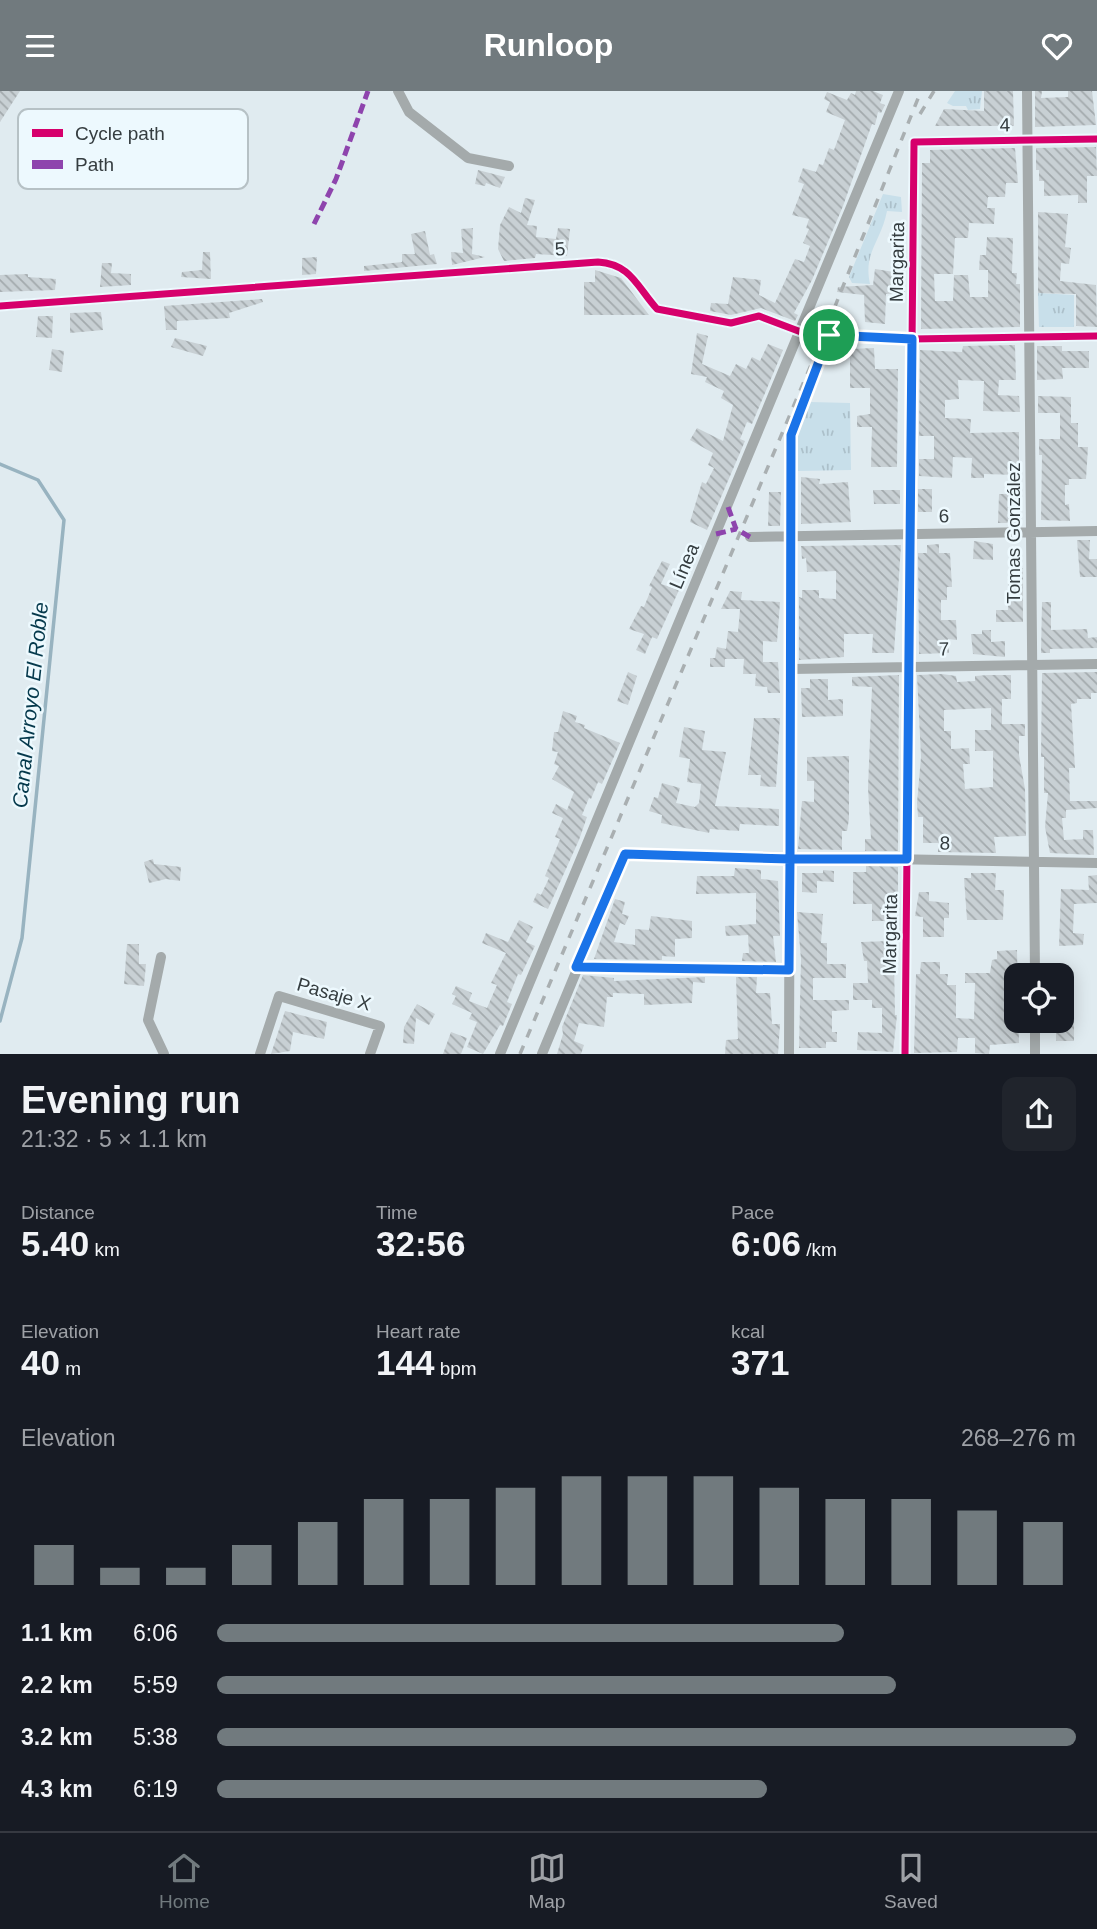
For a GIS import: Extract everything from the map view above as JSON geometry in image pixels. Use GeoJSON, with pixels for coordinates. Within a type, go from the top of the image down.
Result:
{"type":"FeatureCollection","features":[{"type":"Feature","properties":{"kind":"street"},"geometry":{"type":"LineString","coordinates":[[398,91],[409,112],[468,158],[509,166]]}},
{"type":"Feature","properties":{"kind":"street","name":"Línea"},"geometry":{"type":"LineString","coordinates":[[500,1054],[900,91]]}},
{"type":"Feature","properties":{"kind":"street","name":"Tomas González"},"geometry":{"type":"LineString","coordinates":[[1027,91],[1035,963]]}},
{"type":"Feature","properties":{"kind":"street","name":"4"},"geometry":{"type":"LineString","coordinates":[[914,142],[1097,139]]}},
{"type":"Feature","properties":{"kind":"street","name":"Margarita"},"geometry":{"type":"LineString","coordinates":[[905,1054],[914,142]]}},
{"type":"Feature","properties":{"kind":"street","name":"5"},"geometry":{"type":"LineString","coordinates":[[0,306],[598,262],[619,266],[630,273],[657,309],[731,323],[759,316],[800,332],[912,339],[1097,336]]}},
{"type":"Feature","properties":{"kind":"street"},"geometry":{"type":"LineString","coordinates":[[789,1054],[791,435],[829,335]]}},
{"type":"Feature","properties":{"kind":"street","name":"6"},"geometry":{"type":"LineString","coordinates":[[750,537],[1097,531]]}},
{"type":"Feature","properties":{"kind":"street","name":"7"},"geometry":{"type":"LineString","coordinates":[[792,669],[1097,664]]}},
{"type":"Feature","properties":{"kind":"street","name":"8"},"geometry":{"type":"LineString","coordinates":[[576,967],[625,854],[1097,863]]}},
{"type":"Feature","properties":{"kind":"street"},"geometry":{"type":"LineString","coordinates":[[161,957],[148,1020],[164,1054]]}},
{"type":"Feature","properties":{"kind":"street"},"geometry":{"type":"LineString","coordinates":[[542,1054],[576,967],[789,970]]}},
{"type":"Feature","properties":{"kind":"street","name":"Pasaje X"},"geometry":{"type":"LineString","coordinates":[[260,1054],[279,996],[380,1026],[370,1054]]}},
{"type":"Feature","properties":{"kind":"street"},"geometry":{"type":"LineString","coordinates":[[1035,1033],[1035,1054]]}},
{"type":"Feature","properties":{"kind":"green space"},"geometry":{"type":"Polygon","coordinates":[[[955,91],[982,91],[980,109],[968,110],[966,106],[947,103],[955,91]]]}},
{"type":"Feature","properties":{"kind":"green space"},"geometry":{"type":"Polygon","coordinates":[[[883,194],[901,197],[902,212],[887,211],[869,263],[870,284],[852,283],[849,277],[883,194]]]}},
{"type":"Feature","properties":{"kind":"green space"},"geometry":{"type":"Polygon","coordinates":[[[1038,293],[1074,295],[1074,327],[1039,327],[1038,293]]]}},
{"type":"Feature","properties":{"kind":"green space"},"geometry":{"type":"Polygon","coordinates":[[[810,402],[850,403],[851,470],[798,471],[798,433],[810,402]]]}},
{"type":"Feature","properties":{"kind":"building"},"geometry":{"type":"Polygon","coordinates":[[[0,91],[20,91],[0,122],[0,91]]]}},
{"type":"Feature","properties":{"kind":"building"},"geometry":{"type":"Polygon","coordinates":[[[856,91],[873,91],[883,95],[880,103],[885,105],[881,113],[878,112],[875,125],[872,124],[843,206],[812,280],[794,313],[798,315],[795,321],[761,308],[731,315],[710,311],[711,303],[728,304],[733,277],[761,280],[759,295],[775,303],[795,259],[804,262],[810,246],[803,243],[809,229],[806,228],[809,219],[792,215],[804,184],[798,182],[803,168],[816,172],[819,164],[823,165],[829,148],[834,150],[845,120],[826,112],[830,102],[824,99],[827,92],[847,100],[851,93],[855,95],[856,91]]]}},
{"type":"Feature","properties":{"kind":"building"},"geometry":{"type":"Polygon","coordinates":[[[984,91],[1013,91],[1014,126],[935,126],[944,109],[984,111],[984,91]]]}},
{"type":"Feature","properties":{"kind":"building"},"geometry":{"type":"Polygon","coordinates":[[[1035,91],[1042,91],[1041,98],[1068,97],[1068,91],[1092,91],[1096,125],[1035,127],[1035,91]]]}},
{"type":"Feature","properties":{"kind":"building"},"geometry":{"type":"Polygon","coordinates":[[[1096,147],[1097,176],[1087,176],[1087,203],[1078,203],[1078,195],[1044,196],[1044,181],[1039,181],[1039,170],[1036,170],[1036,148],[1096,147]]]}},
{"type":"Feature","properties":{"kind":"building"},"geometry":{"type":"Polygon","coordinates":[[[1015,148],[1018,183],[1006,183],[1005,197],[988,197],[987,208],[995,208],[994,224],[969,223],[968,238],[955,238],[953,274],[934,274],[935,301],[953,301],[954,275],[968,275],[970,297],[988,297],[988,270],[979,270],[980,255],[986,255],[987,237],[1013,238],[1012,273],[1017,273],[1016,284],[1020,284],[1020,327],[921,329],[922,163],[930,163],[930,150],[1015,148]]]}},
{"type":"Feature","properties":{"kind":"building"},"geometry":{"type":"Polygon","coordinates":[[[478,170],[505,177],[500,188],[486,183],[485,186],[475,184],[478,170]]]}},
{"type":"Feature","properties":{"kind":"building"},"geometry":{"type":"Polygon","coordinates":[[[525,198],[535,200],[527,225],[537,226],[536,237],[556,239],[558,228],[570,229],[567,256],[536,254],[535,258],[504,261],[498,249],[500,225],[509,207],[521,213],[525,198]]]}},
{"type":"Feature","properties":{"kind":"building"},"geometry":{"type":"Polygon","coordinates":[[[1038,212],[1068,214],[1065,247],[1071,248],[1069,264],[1061,263],[1060,281],[1096,285],[1097,327],[1076,326],[1076,294],[1038,293],[1038,212]]]}},
{"type":"Feature","properties":{"kind":"building"},"geometry":{"type":"Polygon","coordinates":[[[473,228],[472,254],[485,257],[452,265],[451,252],[463,253],[461,229],[473,228]]]}},
{"type":"Feature","properties":{"kind":"building"},"geometry":{"type":"Polygon","coordinates":[[[425,231],[430,255],[434,254],[437,264],[364,271],[364,266],[402,262],[402,254],[415,254],[411,234],[425,231]]]}},
{"type":"Feature","properties":{"kind":"building"},"geometry":{"type":"Polygon","coordinates":[[[203,252],[210,252],[211,279],[181,277],[182,272],[202,270],[203,252]]]}},
{"type":"Feature","properties":{"kind":"building"},"geometry":{"type":"Polygon","coordinates":[[[317,257],[316,274],[302,275],[302,258],[317,257]]]}},
{"type":"Feature","properties":{"kind":"building"},"geometry":{"type":"Polygon","coordinates":[[[905,260],[905,293],[886,294],[885,324],[865,322],[864,295],[837,292],[838,287],[873,285],[875,269],[894,272],[893,261],[905,260]]]}},
{"type":"Feature","properties":{"kind":"building"},"geometry":{"type":"Polygon","coordinates":[[[102,263],[112,263],[111,273],[131,274],[131,285],[100,287],[102,263]]]}},
{"type":"Feature","properties":{"kind":"building"},"geometry":{"type":"Polygon","coordinates":[[[595,270],[621,278],[649,315],[584,315],[584,282],[595,282],[595,270]]]}},
{"type":"Feature","properties":{"kind":"building"},"geometry":{"type":"Polygon","coordinates":[[[28,274],[28,277],[56,279],[55,290],[0,292],[0,275],[28,274]]]}},
{"type":"Feature","properties":{"kind":"building"},"geometry":{"type":"Polygon","coordinates":[[[262,299],[263,302],[229,313],[230,318],[177,321],[177,330],[166,330],[164,306],[262,299]]]}},
{"type":"Feature","properties":{"kind":"building"},"geometry":{"type":"Polygon","coordinates":[[[101,312],[103,330],[70,333],[70,313],[101,312]]]}},
{"type":"Feature","properties":{"kind":"building"},"geometry":{"type":"Polygon","coordinates":[[[38,316],[53,316],[52,338],[36,337],[38,316]]]}},
{"type":"Feature","properties":{"kind":"building"},"geometry":{"type":"Polygon","coordinates":[[[697,333],[708,336],[702,364],[730,376],[736,364],[746,369],[752,357],[760,361],[768,344],[783,350],[752,424],[747,422],[740,439],[745,441],[707,530],[690,522],[702,482],[706,484],[714,468],[708,465],[713,453],[690,440],[697,428],[723,441],[733,405],[721,398],[724,391],[705,382],[707,377],[691,374],[697,333]]]}},
{"type":"Feature","properties":{"kind":"building"},"geometry":{"type":"Polygon","coordinates":[[[175,338],[207,346],[203,356],[171,347],[175,338]]]}},
{"type":"Feature","properties":{"kind":"building"},"geometry":{"type":"Polygon","coordinates":[[[1015,345],[1016,380],[999,380],[998,395],[1019,396],[1020,412],[983,411],[984,381],[958,380],[959,399],[945,400],[945,418],[971,419],[970,433],[1019,432],[1019,475],[984,474],[984,478],[971,478],[972,458],[953,457],[952,478],[919,476],[919,459],[934,459],[934,436],[919,436],[920,350],[962,352],[963,346],[1015,345]]]}},
{"type":"Feature","properties":{"kind":"building"},"geometry":{"type":"Polygon","coordinates":[[[1037,346],[1062,346],[1062,351],[1089,351],[1089,368],[1062,368],[1063,379],[1037,380],[1037,346]]]}},
{"type":"Feature","properties":{"kind":"building"},"geometry":{"type":"Polygon","coordinates":[[[874,348],[875,369],[898,369],[897,467],[871,467],[872,427],[857,427],[857,416],[870,414],[870,388],[850,388],[850,349],[874,348]]]}},
{"type":"Feature","properties":{"kind":"building"},"geometry":{"type":"Polygon","coordinates":[[[52,349],[64,351],[62,372],[49,370],[52,349]]]}},
{"type":"Feature","properties":{"kind":"building"},"geometry":{"type":"Polygon","coordinates":[[[1038,396],[1071,397],[1071,423],[1078,423],[1078,447],[1088,447],[1086,479],[1069,479],[1069,485],[1065,485],[1065,505],[1069,504],[1070,521],[1041,520],[1042,455],[1039,455],[1039,439],[1060,439],[1060,413],[1038,413],[1038,396]]]}},
{"type":"Feature","properties":{"kind":"building"},"geometry":{"type":"Polygon","coordinates":[[[801,477],[820,479],[819,484],[848,482],[851,522],[801,524],[801,477]]]}},
{"type":"Feature","properties":{"kind":"building"},"geometry":{"type":"Polygon","coordinates":[[[918,489],[932,489],[932,512],[918,512],[918,489]]]}},
{"type":"Feature","properties":{"kind":"building"},"geometry":{"type":"Polygon","coordinates":[[[873,490],[900,490],[900,504],[874,504],[873,490]]]}},
{"type":"Feature","properties":{"kind":"building"},"geometry":{"type":"Polygon","coordinates":[[[769,492],[781,492],[780,526],[768,526],[769,492]]]}},
{"type":"Feature","properties":{"kind":"building"},"geometry":{"type":"Polygon","coordinates":[[[999,494],[1022,494],[1021,523],[998,523],[999,494]]]}},
{"type":"Feature","properties":{"kind":"building"},"geometry":{"type":"Polygon","coordinates":[[[1077,540],[1090,540],[1089,559],[1097,559],[1097,577],[1080,577],[1077,540]]]}},
{"type":"Feature","properties":{"kind":"building"},"geometry":{"type":"Polygon","coordinates":[[[974,541],[993,544],[993,560],[973,559],[974,541]]]}},
{"type":"Feature","properties":{"kind":"building"},"geometry":{"type":"Polygon","coordinates":[[[939,544],[939,553],[950,553],[952,587],[947,587],[947,600],[941,600],[941,620],[956,620],[957,640],[948,639],[949,653],[919,654],[918,553],[927,553],[927,545],[939,544]]]}},
{"type":"Feature","properties":{"kind":"building"},"geometry":{"type":"Polygon","coordinates":[[[901,545],[894,653],[872,653],[873,634],[844,634],[844,657],[799,660],[799,597],[802,598],[802,590],[819,590],[819,598],[836,599],[836,571],[807,572],[806,558],[802,559],[801,546],[901,545]]]}},
{"type":"Feature","properties":{"kind":"building"},"geometry":{"type":"Polygon","coordinates":[[[662,561],[670,564],[661,584],[679,590],[657,639],[652,637],[645,654],[636,650],[644,634],[629,629],[641,606],[644,607],[652,587],[649,586],[662,561]]]}},
{"type":"Feature","properties":{"kind":"building"},"geometry":{"type":"Polygon","coordinates":[[[1011,568],[1023,568],[1023,622],[996,622],[996,610],[1008,610],[1008,577],[1011,577],[1011,568]]]}},
{"type":"Feature","properties":{"kind":"building"},"geometry":{"type":"Polygon","coordinates":[[[730,591],[742,592],[741,600],[780,602],[777,642],[763,641],[763,662],[778,662],[780,693],[768,693],[767,687],[755,686],[756,674],[743,674],[744,659],[725,659],[725,667],[710,667],[710,658],[715,658],[717,647],[726,649],[728,631],[738,632],[740,609],[721,609],[730,591]]]}},
{"type":"Feature","properties":{"kind":"building"},"geometry":{"type":"Polygon","coordinates":[[[1042,602],[1051,602],[1051,630],[1087,629],[1088,638],[1097,637],[1097,648],[1050,649],[1050,653],[1041,653],[1042,602]]]}},
{"type":"Feature","properties":{"kind":"building"},"geometry":{"type":"Polygon","coordinates":[[[982,630],[991,630],[991,642],[1005,641],[1005,657],[973,654],[971,634],[982,634],[982,630]]]}},
{"type":"Feature","properties":{"kind":"building"},"geometry":{"type":"Polygon","coordinates":[[[628,672],[637,676],[628,705],[617,701],[628,672]]]}},
{"type":"Feature","properties":{"kind":"building"},"geometry":{"type":"Polygon","coordinates":[[[1097,672],[1097,693],[1091,693],[1091,699],[1077,699],[1077,703],[1071,704],[1075,768],[1069,768],[1070,801],[1097,801],[1097,808],[1066,810],[1066,818],[1062,818],[1064,840],[1083,839],[1083,830],[1093,830],[1094,855],[1050,853],[1045,827],[1048,793],[1044,793],[1044,757],[1041,757],[1042,673],[1097,672]]]}},
{"type":"Feature","properties":{"kind":"building"},"geometry":{"type":"Polygon","coordinates":[[[899,675],[898,851],[865,851],[865,839],[871,839],[868,788],[872,687],[852,686],[852,677],[899,675]]]}},
{"type":"Feature","properties":{"kind":"building"},"geometry":{"type":"Polygon","coordinates":[[[917,675],[956,676],[957,682],[975,681],[975,676],[1011,675],[1011,699],[1002,699],[1002,724],[1025,724],[1025,736],[1019,736],[1019,755],[1025,789],[1026,836],[994,837],[996,853],[938,852],[938,843],[923,843],[923,817],[918,817],[917,803],[921,757],[917,675]],[[991,708],[944,710],[944,731],[951,731],[951,749],[969,748],[970,764],[963,764],[965,789],[993,787],[993,751],[975,751],[975,730],[991,730],[991,708]]]}},
{"type":"Feature","properties":{"kind":"building"},"geometry":{"type":"Polygon","coordinates":[[[810,679],[828,679],[828,700],[843,699],[843,716],[802,717],[801,688],[810,688],[810,679]]]}},
{"type":"Feature","properties":{"kind":"building"},"geometry":{"type":"Polygon","coordinates":[[[563,711],[577,716],[575,722],[585,725],[584,728],[620,743],[602,784],[598,782],[591,799],[589,798],[582,815],[587,817],[579,840],[548,909],[533,902],[537,893],[541,895],[549,878],[545,876],[560,839],[555,837],[563,818],[552,813],[556,804],[567,810],[574,792],[552,779],[559,766],[554,764],[558,752],[552,751],[554,732],[558,732],[563,711]]]}},
{"type":"Feature","properties":{"kind":"building"},"geometry":{"type":"Polygon","coordinates":[[[754,718],[780,718],[776,787],[760,786],[761,775],[748,775],[754,718]]]}},
{"type":"Feature","properties":{"kind":"building"},"geometry":{"type":"Polygon","coordinates":[[[684,727],[705,731],[702,750],[726,752],[715,806],[779,809],[779,826],[740,824],[739,831],[710,829],[709,833],[661,823],[662,815],[649,811],[654,797],[658,798],[662,783],[680,788],[676,803],[695,807],[699,803],[701,784],[687,782],[690,759],[679,757],[684,727]]]}},
{"type":"Feature","properties":{"kind":"building"},"geometry":{"type":"Polygon","coordinates":[[[849,756],[849,819],[847,831],[842,831],[842,850],[798,849],[802,801],[814,802],[814,781],[807,781],[807,757],[849,756]]]}},
{"type":"Feature","properties":{"kind":"building"},"geometry":{"type":"Polygon","coordinates":[[[153,859],[154,864],[181,867],[180,881],[166,879],[149,883],[144,862],[153,859]]]}},
{"type":"Feature","properties":{"kind":"building"},"geometry":{"type":"Polygon","coordinates":[[[866,866],[898,867],[898,921],[872,921],[872,904],[853,904],[853,872],[866,872],[866,866]]]}},
{"type":"Feature","properties":{"kind":"building"},"geometry":{"type":"Polygon","coordinates":[[[735,868],[761,870],[761,879],[778,881],[780,936],[773,936],[776,962],[742,961],[743,953],[749,953],[748,935],[726,936],[725,926],[756,924],[756,893],[696,894],[697,876],[734,876],[735,868]]]}},
{"type":"Feature","properties":{"kind":"building"},"geometry":{"type":"Polygon","coordinates":[[[823,870],[834,871],[834,882],[817,881],[817,893],[802,892],[802,873],[823,873],[823,870]]]}},
{"type":"Feature","properties":{"kind":"building"},"geometry":{"type":"Polygon","coordinates":[[[971,873],[996,873],[995,890],[1004,890],[1003,920],[967,920],[964,878],[971,878],[971,873]]]}},
{"type":"Feature","properties":{"kind":"building"},"geometry":{"type":"Polygon","coordinates":[[[1097,875],[1097,903],[1074,904],[1073,933],[1084,934],[1083,945],[1059,946],[1061,889],[1089,890],[1088,876],[1097,875]]]}},
{"type":"Feature","properties":{"kind":"building"},"geometry":{"type":"Polygon","coordinates":[[[919,892],[929,892],[929,901],[949,903],[949,918],[944,918],[944,937],[923,937],[923,917],[915,916],[919,892]]]}},
{"type":"Feature","properties":{"kind":"building"},"geometry":{"type":"Polygon","coordinates":[[[615,899],[625,902],[622,914],[629,916],[625,925],[620,923],[614,942],[635,945],[635,929],[649,930],[651,916],[692,921],[692,938],[675,939],[675,957],[662,956],[662,960],[594,959],[615,899]]]}},
{"type":"Feature","properties":{"kind":"building"},"geometry":{"type":"Polygon","coordinates":[[[797,912],[823,914],[821,943],[827,943],[827,964],[846,964],[846,978],[813,978],[813,1000],[849,1000],[849,1010],[832,1011],[832,1032],[837,1032],[837,1042],[826,1042],[826,1048],[799,1048],[801,959],[797,912]]]}},
{"type":"Feature","properties":{"kind":"building"},"geometry":{"type":"Polygon","coordinates":[[[519,920],[533,927],[526,942],[535,946],[521,975],[518,974],[507,1002],[512,1004],[503,1026],[500,1025],[483,1054],[467,1047],[477,1022],[469,1019],[472,1013],[452,1004],[456,996],[452,994],[456,986],[472,993],[469,1001],[487,1008],[497,985],[491,983],[506,953],[482,943],[486,933],[508,942],[519,920]]]}},
{"type":"Feature","properties":{"kind":"building"},"geometry":{"type":"Polygon","coordinates":[[[890,941],[897,1015],[893,1052],[857,1050],[858,1032],[882,1033],[882,1008],[872,1008],[872,1000],[853,1000],[853,983],[868,983],[867,961],[864,961],[861,942],[890,941]]]}},
{"type":"Feature","properties":{"kind":"building"},"geometry":{"type":"Polygon","coordinates":[[[127,944],[139,944],[139,964],[146,964],[144,986],[124,984],[127,944]]]}},
{"type":"Feature","properties":{"kind":"building"},"geometry":{"type":"Polygon","coordinates":[[[1017,950],[1017,963],[1004,963],[1004,1033],[1019,1033],[1019,1043],[990,1045],[989,1054],[975,1053],[975,1038],[958,1038],[957,1052],[914,1053],[916,974],[920,974],[921,962],[940,962],[940,974],[948,974],[947,985],[956,985],[956,1018],[974,1019],[975,983],[965,983],[965,973],[990,973],[992,960],[997,959],[997,951],[1017,950]]]}},
{"type":"Feature","properties":{"kind":"building"},"geometry":{"type":"Polygon","coordinates":[[[583,975],[614,978],[614,981],[705,977],[705,983],[693,982],[692,1003],[644,1005],[644,994],[613,993],[613,997],[607,997],[604,1027],[579,1023],[574,1041],[584,1045],[581,1054],[557,1054],[563,1034],[562,1027],[583,975]]]}},
{"type":"Feature","properties":{"kind":"building"},"geometry":{"type":"Polygon","coordinates":[[[736,977],[757,977],[756,993],[770,993],[772,1024],[780,1024],[778,1054],[725,1054],[726,1040],[738,1039],[736,977]]]}},
{"type":"Feature","properties":{"kind":"building"},"geometry":{"type":"Polygon","coordinates":[[[417,1004],[435,1014],[429,1025],[416,1018],[414,1044],[403,1043],[404,1027],[417,1004]]]}},
{"type":"Feature","properties":{"kind":"building"},"geometry":{"type":"Polygon","coordinates":[[[285,1011],[327,1022],[324,1039],[293,1032],[290,1051],[271,1054],[285,1011]]]}},
{"type":"Feature","properties":{"kind":"building"},"geometry":{"type":"Polygon","coordinates":[[[451,1032],[467,1038],[461,1054],[443,1054],[451,1032]]]}},
{"type":"Feature","properties":{"kind":"building"},"geometry":{"type":"Polygon","coordinates":[[[1056,1033],[1074,1033],[1074,1041],[1056,1041],[1056,1033]]]}},
{"type":"Feature","properties":{"kind":"waterway","name":"Canal Arroyo El Roble"},"geometry":{"type":"LineString","coordinates":[[0,464],[38,480],[64,520],[22,938],[0,1021]]}},
{"type":"Feature","properties":{"kind":"railway"},"geometry":{"type":"LineString","coordinates":[[520,1054],[824,334],[921,91]]}},
{"type":"Feature","properties":{"kind":"railway"},"geometry":{"type":"LineString","coordinates":[[920,114],[934,91]]}},
{"type":"Feature","properties":{"kind":"marked path"},"geometry":{"type":"LineString","coordinates":[[314,224],[336,179],[368,91]]}},
{"type":"Feature","properties":{"kind":"marked path"},"geometry":{"type":"LineString","coordinates":[[728,507],[736,529],[750,537]]}},
{"type":"Feature","properties":{"kind":"marked path"},"geometry":{"type":"LineString","coordinates":[[716,534],[736,529]]}},
{"type":"Feature","properties":{"kind":"cycle path"},"geometry":{"type":"LineString","coordinates":[[905,1054],[914,142],[1097,139]]}},
{"type":"Feature","properties":{"kind":"cycle path"},"geometry":{"type":"LineString","coordinates":[[0,306],[598,262],[626,272],[657,309],[731,323],[759,316],[801,332],[912,339],[1097,336]]}},
{"type":"Feature","properties":{"kind":"route"},"geometry":{"type":"LineString","coordinates":[[829,335],[791,435],[790,859],[625,854],[576,967],[789,970],[790,859],[907,859],[912,339],[829,335]]}}]}
